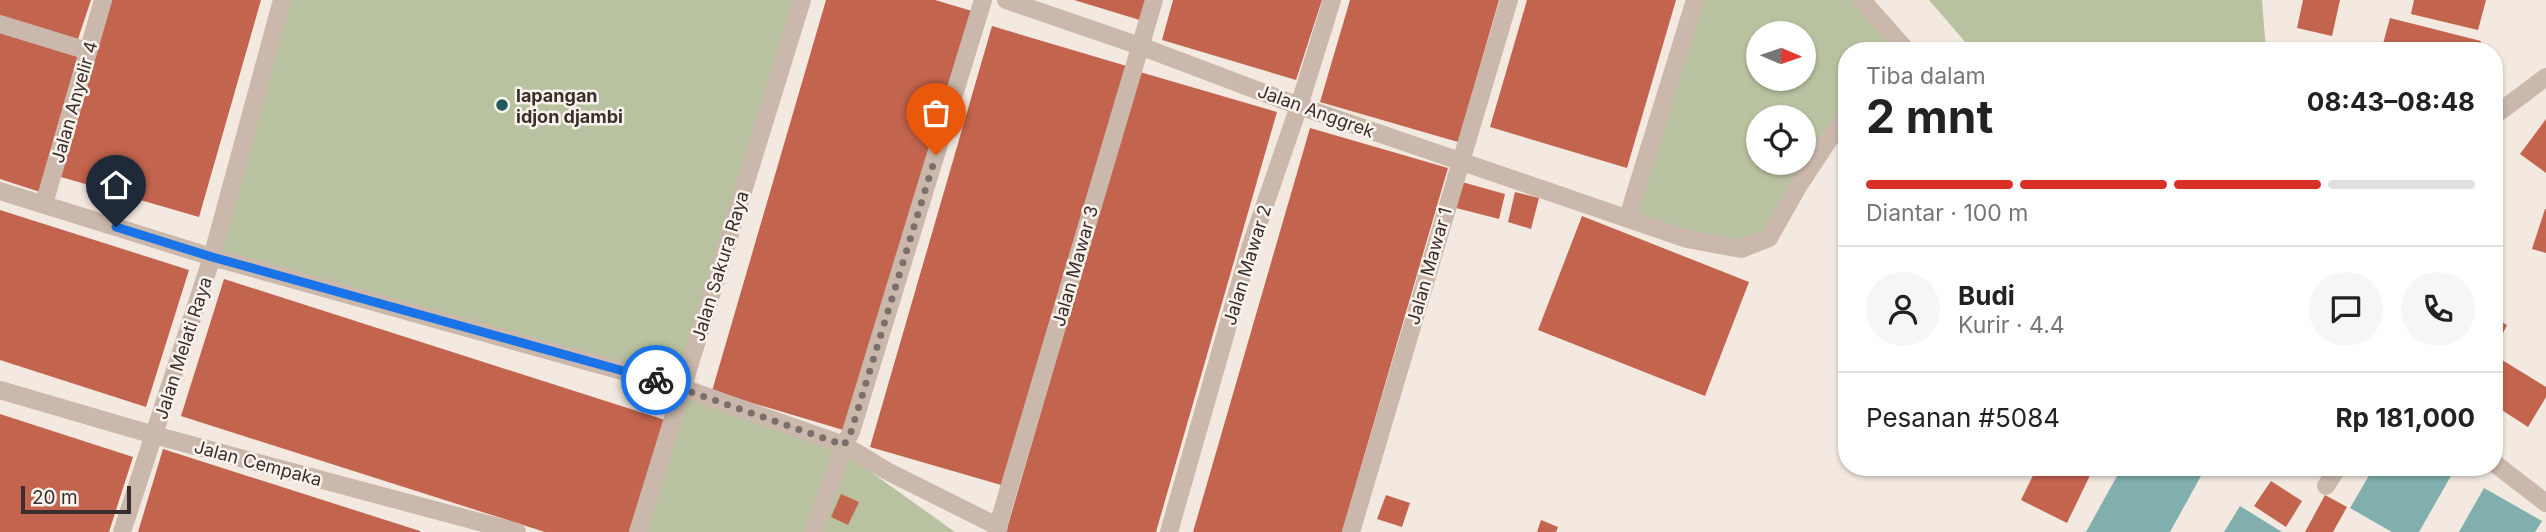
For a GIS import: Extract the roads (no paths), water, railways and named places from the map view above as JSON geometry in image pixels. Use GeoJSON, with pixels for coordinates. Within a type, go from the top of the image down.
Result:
{"type":"FeatureCollection","features":[{"type":"Feature","properties":{"kind":"street","name":"Jalan Anyelir 4"},"geometry":{"type":"LineString","coordinates":[[44,204],[103,0]]}},
{"type":"Feature","properties":{"kind":"street","name":"Jalan Melati Raya"},"geometry":{"type":"LineString","coordinates":[[122,532],[212,257],[282,0]]}},
{"type":"Feature","properties":{"kind":"street","name":"Jalan Sakura Raya"},"geometry":{"type":"LineString","coordinates":[[638,532],[802,0]]}},
{"type":"Feature","properties":{"kind":"street"},"geometry":{"type":"LineString","coordinates":[[813,532],[851,432],[984,0]]}},
{"type":"Feature","properties":{"kind":"street","name":"Jalan Anggrek"},"geometry":{"type":"LineString","coordinates":[[1006,0],[1140,46],[1300,106],[1687,239],[1741,249],[1769,238],[1838,126]]}},
{"type":"Feature","properties":{"kind":"street","name":"Jalan Mawar 3"},"geometry":{"type":"LineString","coordinates":[[997,530],[1154,0]]}},
{"type":"Feature","properties":{"kind":"street","name":"Jalan Mawar 2"},"geometry":{"type":"LineString","coordinates":[[1170,532],[1250,248],[1300,106],[1332,0]]}},
{"type":"Feature","properties":{"kind":"street","name":"Jalan Mawar 1"},"geometry":{"type":"LineString","coordinates":[[1351,532],[1509,0]]}},
{"type":"Feature","properties":{"kind":"street"},"geometry":{"type":"LineString","coordinates":[[1628,217],[1695,0]]}},
{"type":"Feature","properties":{"kind":"street"},"geometry":{"type":"LineString","coordinates":[[1862,0],[1895,42]]}},
{"type":"Feature","properties":{"kind":"street"},"geometry":{"type":"LineString","coordinates":[[0,24],[88,51]]}},
{"type":"Feature","properties":{"kind":"street"},"geometry":{"type":"LineString","coordinates":[[2503,109],[2546,77]]}},
{"type":"Feature","properties":{"kind":"street"},"geometry":{"type":"LineString","coordinates":[[0,191],[212,257],[683,388],[844,445],[997,530]]}},
{"type":"Feature","properties":{"kind":"street","name":"Jalan Cempaka"},"geometry":{"type":"LineString","coordinates":[[0,390],[154,435],[517,532]]}},
{"type":"Feature","properties":{"kind":"street"},"geometry":{"type":"LineString","coordinates":[[2503,470],[2546,503]]}},
{"type":"Feature","properties":{"kind":"street"},"geometry":{"type":"LineString","coordinates":[[2326,486],[2332,476]]}},
{"type":"Feature","properties":{"kind":"water"},"geometry":{"type":"Polygon","coordinates":[[[2117,476],[2201,476],[2170,532],[2086,532],[2117,476]]]}},
{"type":"Feature","properties":{"kind":"water"},"geometry":{"type":"Polygon","coordinates":[[[2369,476],[2451,476],[2419,532],[2392,532],[2350,508],[2369,476]]]}},
{"type":"Feature","properties":{"kind":"water"},"geometry":{"type":"Polygon","coordinates":[[[2484,488],[2542,521],[2535,532],[2459,532],[2484,488]]]}},
{"type":"Feature","properties":{"kind":"water"},"geometry":{"type":"Polygon","coordinates":[[[2240,506],[2282,532],[2224,532],[2240,506]]]}},
{"type":"Feature","properties":{"kind":"place","name":"lapangan idjon djambi"},"geometry":{"type":"Point","coordinates":[502,105]}}]}
